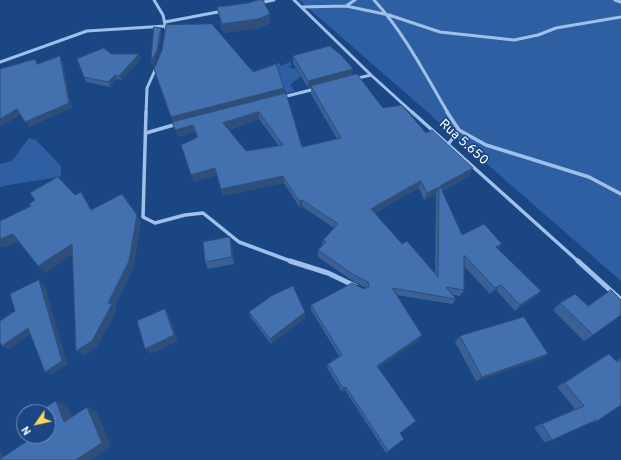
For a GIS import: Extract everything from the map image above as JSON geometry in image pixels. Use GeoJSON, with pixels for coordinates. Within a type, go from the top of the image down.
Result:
{"type":"FeatureCollection","features":[{"type":"Feature","properties":{"kind":"street"},"geometry":{"type":"LineString","coordinates":[[154,0],[163,15],[166,24],[166,32]]}},
{"type":"Feature","properties":{"kind":"street"},"geometry":{"type":"LineString","coordinates":[[251,5],[274,0]]}},
{"type":"Feature","properties":{"kind":"street","name":"Rua 5.650"},"geometry":{"type":"LineString","coordinates":[[294,0],[371,75],[449,143],[621,300]]}},
{"type":"Feature","properties":{"kind":"street"},"geometry":{"type":"LineString","coordinates":[[346,6],[355,0]]}},
{"type":"Feature","properties":{"kind":"street"},"geometry":{"type":"LineString","coordinates":[[374,0],[389,15],[420,63],[442,105],[458,130],[486,145],[589,177],[621,194]]}},
{"type":"Feature","properties":{"kind":"street"},"geometry":{"type":"LineString","coordinates":[[615,0],[621,2]]}},
{"type":"Feature","properties":{"kind":"street"},"geometry":{"type":"LineString","coordinates":[[301,7],[346,6],[389,15],[440,32],[514,40],[538,35],[556,28],[621,18]]}},
{"type":"Feature","properties":{"kind":"street"},"geometry":{"type":"LineString","coordinates":[[0,62],[87,31],[166,24],[228,10]]}},
{"type":"Feature","properties":{"kind":"street"},"geometry":{"type":"LineString","coordinates":[[158,62],[147,88],[143,217],[148,221],[155,222],[185,215],[203,213],[239,242],[268,254],[328,273],[357,287]]}},
{"type":"Feature","properties":{"kind":"street"},"geometry":{"type":"LineString","coordinates":[[349,80],[371,75]]}},
{"type":"Feature","properties":{"kind":"street"},"geometry":{"type":"LineString","coordinates":[[275,99],[319,88]]}},
{"type":"Feature","properties":{"kind":"street"},"geometry":{"type":"LineString","coordinates":[[146,133],[180,124]]}},
{"type":"Feature","properties":{"kind":"street"},"geometry":{"type":"LineString","coordinates":[[449,143],[458,130]]}},
{"type":"Feature","properties":{"kind":"shaded area"},"geometry":{"type":"Polygon","coordinates":[[[299,0],[621,0],[621,281],[299,0]]]}},
{"type":"Feature","properties":{"kind":"shaded area"},"geometry":{"type":"Polygon","coordinates":[[[290,62],[292,65],[289,66],[292,69],[295,68],[301,76],[290,85],[295,91],[287,93],[267,73],[254,78],[247,70],[252,69],[254,71],[279,63],[281,66],[290,62]]]}},
{"type":"Feature","properties":{"kind":"shaded area"},"geometry":{"type":"Polygon","coordinates":[[[29,138],[36,140],[61,166],[61,176],[0,187],[0,164],[12,161],[29,138]]]}},
{"type":"Feature","properties":{"kind":"building"},"geometry":{"type":"Polygon","coordinates":[[[263,0],[270,14],[258,19],[222,24],[217,7],[248,3],[263,0]]]}},
{"type":"Feature","properties":{"kind":"building"},"geometry":{"type":"Polygon","coordinates":[[[212,24],[253,72],[276,64],[284,88],[171,117],[154,69],[162,50],[166,25],[212,24]]]}},
{"type":"Feature","properties":{"kind":"building"},"geometry":{"type":"Polygon","coordinates":[[[154,27],[161,28],[157,50],[151,62],[154,27]]]}},
{"type":"Feature","properties":{"kind":"building"},"geometry":{"type":"Polygon","coordinates":[[[330,46],[342,56],[353,69],[308,81],[293,56],[330,46]]]}},
{"type":"Feature","properties":{"kind":"building"},"geometry":{"type":"Polygon","coordinates":[[[104,48],[111,54],[139,54],[119,76],[115,75],[108,82],[84,77],[77,59],[104,48]]]}},
{"type":"Feature","properties":{"kind":"building"},"geometry":{"type":"Polygon","coordinates":[[[60,56],[69,103],[25,122],[17,109],[0,119],[0,69],[35,59],[37,64],[60,56]]]}},
{"type":"Feature","properties":{"kind":"building"},"geometry":{"type":"Polygon","coordinates":[[[357,74],[383,108],[402,105],[426,133],[432,130],[473,168],[440,186],[462,235],[484,224],[502,244],[496,247],[541,291],[520,305],[501,285],[495,288],[464,255],[464,290],[446,287],[456,299],[392,288],[422,335],[377,366],[416,421],[400,433],[404,439],[388,451],[346,387],[343,388],[328,364],[342,355],[311,305],[352,283],[364,289],[369,287],[368,282],[354,275],[318,250],[326,242],[323,240],[338,224],[302,200],[299,201],[283,176],[221,189],[215,168],[191,175],[181,145],[198,137],[193,125],[175,130],[172,122],[286,93],[302,147],[341,138],[311,86],[357,74]],[[259,112],[223,123],[246,151],[283,145],[259,112]],[[421,181],[371,209],[402,244],[407,241],[438,277],[439,187],[427,193],[421,181]]]}},
{"type":"Feature","properties":{"kind":"building"},"geometry":{"type":"Polygon","coordinates":[[[58,177],[75,195],[81,192],[91,210],[122,194],[137,215],[129,261],[108,303],[112,304],[92,341],[76,351],[72,244],[38,266],[13,234],[0,239],[0,221],[31,206],[29,204],[35,200],[30,193],[58,177]]]}},
{"type":"Feature","properties":{"kind":"building"},"geometry":{"type":"Polygon","coordinates":[[[230,237],[232,257],[205,262],[203,242],[230,237]]]}},
{"type":"Feature","properties":{"kind":"building"},"geometry":{"type":"Polygon","coordinates":[[[39,280],[62,361],[45,372],[28,328],[2,346],[0,342],[0,321],[15,311],[10,294],[39,280]]]}},
{"type":"Feature","properties":{"kind":"building"},"geometry":{"type":"Polygon","coordinates":[[[293,286],[305,312],[270,339],[249,312],[271,296],[293,286]]]}},
{"type":"Feature","properties":{"kind":"building"},"geometry":{"type":"Polygon","coordinates":[[[611,290],[621,300],[621,315],[593,335],[560,303],[575,294],[588,306],[611,290]]]}},
{"type":"Feature","properties":{"kind":"building"},"geometry":{"type":"Polygon","coordinates":[[[165,309],[174,335],[145,349],[137,321],[165,309]]]}},
{"type":"Feature","properties":{"kind":"building"},"geometry":{"type":"Polygon","coordinates":[[[524,317],[548,354],[482,377],[460,336],[524,317]]]}},
{"type":"Feature","properties":{"kind":"building"},"geometry":{"type":"Polygon","coordinates":[[[609,354],[617,362],[621,360],[621,405],[597,421],[596,420],[552,440],[542,424],[584,406],[565,383],[609,354]]]}},
{"type":"Feature","properties":{"kind":"building"},"geometry":{"type":"Polygon","coordinates":[[[56,401],[64,422],[87,407],[102,443],[77,459],[78,460],[0,460],[23,444],[56,444],[56,404],[51,404],[56,401]]]}}]}
